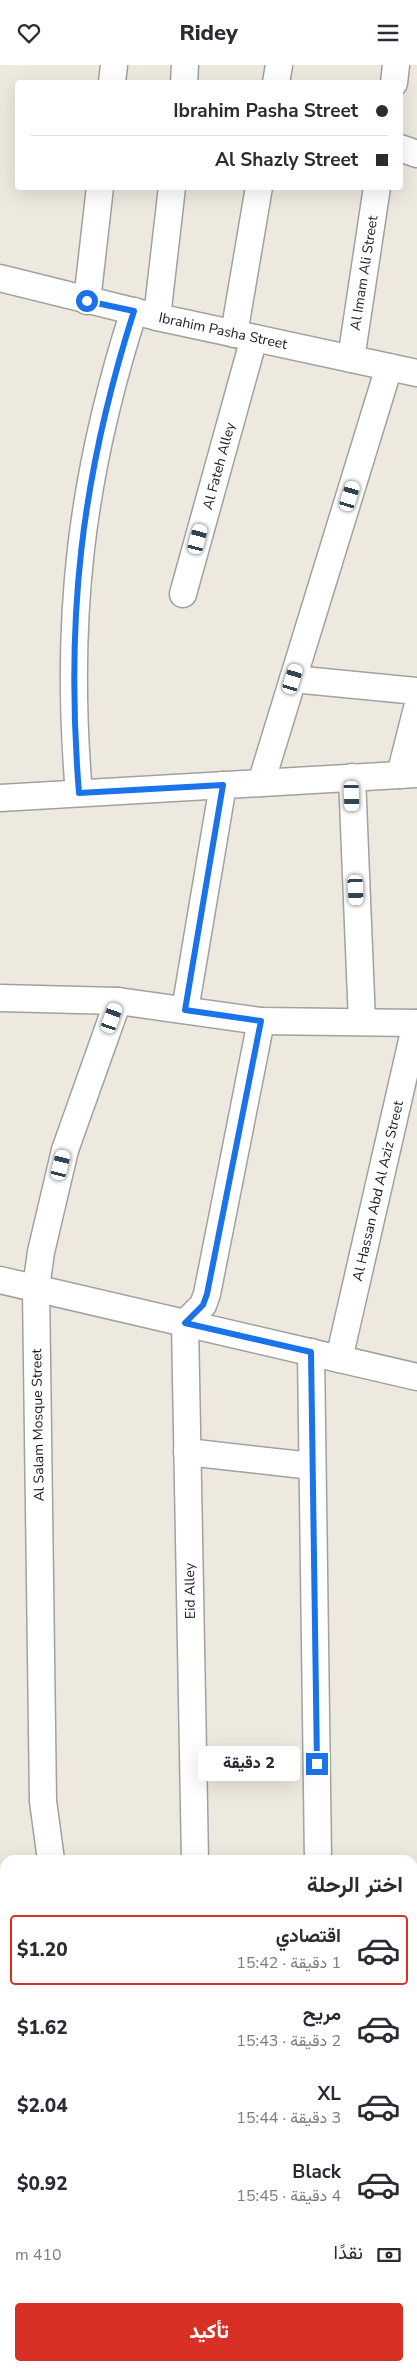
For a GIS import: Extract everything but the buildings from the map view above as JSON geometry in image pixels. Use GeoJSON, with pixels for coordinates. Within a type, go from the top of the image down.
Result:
{"type":"FeatureCollection","features":[{"type":"Feature","properties":{"kind":"street"},"geometry":{"type":"LineString","coordinates":[[112,80],[114,65]]}},
{"type":"Feature","properties":{"kind":"street"},"geometry":{"type":"LineString","coordinates":[[184,80],[186,65]]}},
{"type":"Feature","properties":{"kind":"street"},"geometry":{"type":"LineString","coordinates":[[276,80],[279,65]]}},
{"type":"Feature","properties":{"kind":"street"},"geometry":{"type":"LineString","coordinates":[[394,80],[396,65]]}},
{"type":"Feature","properties":{"kind":"street"},"geometry":{"type":"LineString","coordinates":[[403,149],[417,154]]}},
{"type":"Feature","properties":{"kind":"street"},"geometry":{"type":"LineString","coordinates":[[87,301],[100,190]]}},
{"type":"Feature","properties":{"kind":"street"},"geometry":{"type":"LineString","coordinates":[[79,793],[73,667],[83,523],[103,416],[146,314],[171,190]]}},
{"type":"Feature","properties":{"kind":"street","name":"Al Fateh Alley"},"geometry":{"type":"LineString","coordinates":[[183,594],[244,336],[259,190]]}},
{"type":"Feature","properties":{"kind":"street","name":"Al Imam Ali Street"},"geometry":{"type":"LineString","coordinates":[[351,359],[377,190]]}},
{"type":"Feature","properties":{"kind":"street","name":"Ibrahim Pasha Street"},"geometry":{"type":"LineString","coordinates":[[0,278],[87,301],[417,373]]}},
{"type":"Feature","properties":{"kind":"street"},"geometry":{"type":"LineString","coordinates":[[261,783],[389,367]]}},
{"type":"Feature","properties":{"kind":"street"},"geometry":{"type":"LineString","coordinates":[[293,679],[417,691]]}},
{"type":"Feature","properties":{"kind":"street"},"geometry":{"type":"LineString","coordinates":[[0,798],[408,775],[417,709]]}},
{"type":"Feature","properties":{"kind":"street"},"geometry":{"type":"LineString","coordinates":[[352,777],[362,1022]]}},
{"type":"Feature","properties":{"kind":"street"},"geometry":{"type":"LineString","coordinates":[[185,1010],[223,785]]}},
{"type":"Feature","properties":{"kind":"street"},"geometry":{"type":"LineString","coordinates":[[0,998],[118,1001],[261,1021],[417,1023]]}},
{"type":"Feature","properties":{"kind":"street","name":"Al Salam Mosque Street"},"geometry":{"type":"LineString","coordinates":[[50,1855],[43,1801],[36,1288],[41,1252],[65,1150],[118,1001]]}},
{"type":"Feature","properties":{"kind":"street"},"geometry":{"type":"LineString","coordinates":[[185,1323],[203,1305],[207,1294],[261,1021]]}},
{"type":"Feature","properties":{"kind":"street","name":"Al Hassan Abd Al Aziz Street"},"geometry":{"type":"LineString","coordinates":[[339,1359],[417,1023]]}},
{"type":"Feature","properties":{"kind":"street"},"geometry":{"type":"LineString","coordinates":[[0,1280],[417,1377]]}},
{"type":"Feature","properties":{"kind":"street","name":"Eid Alley"},"geometry":{"type":"LineString","coordinates":[[185,1323],[195,1855]]}},
{"type":"Feature","properties":{"kind":"street"},"geometry":{"type":"LineString","coordinates":[[311,1352],[318,1855]]}},
{"type":"Feature","properties":{"kind":"street"},"geometry":{"type":"LineString","coordinates":[[187,1453],[312,1466]]}},
{"type":"Feature","properties":{"kind":"route"},"geometry":{"type":"LineString","coordinates":[[87,301],[134,311],[103,416],[83,523],[77,577],[73,667],[79,793],[223,785],[185,1010],[261,1021],[207,1294],[203,1305],[185,1323],[311,1352],[317,1764]]}}]}
